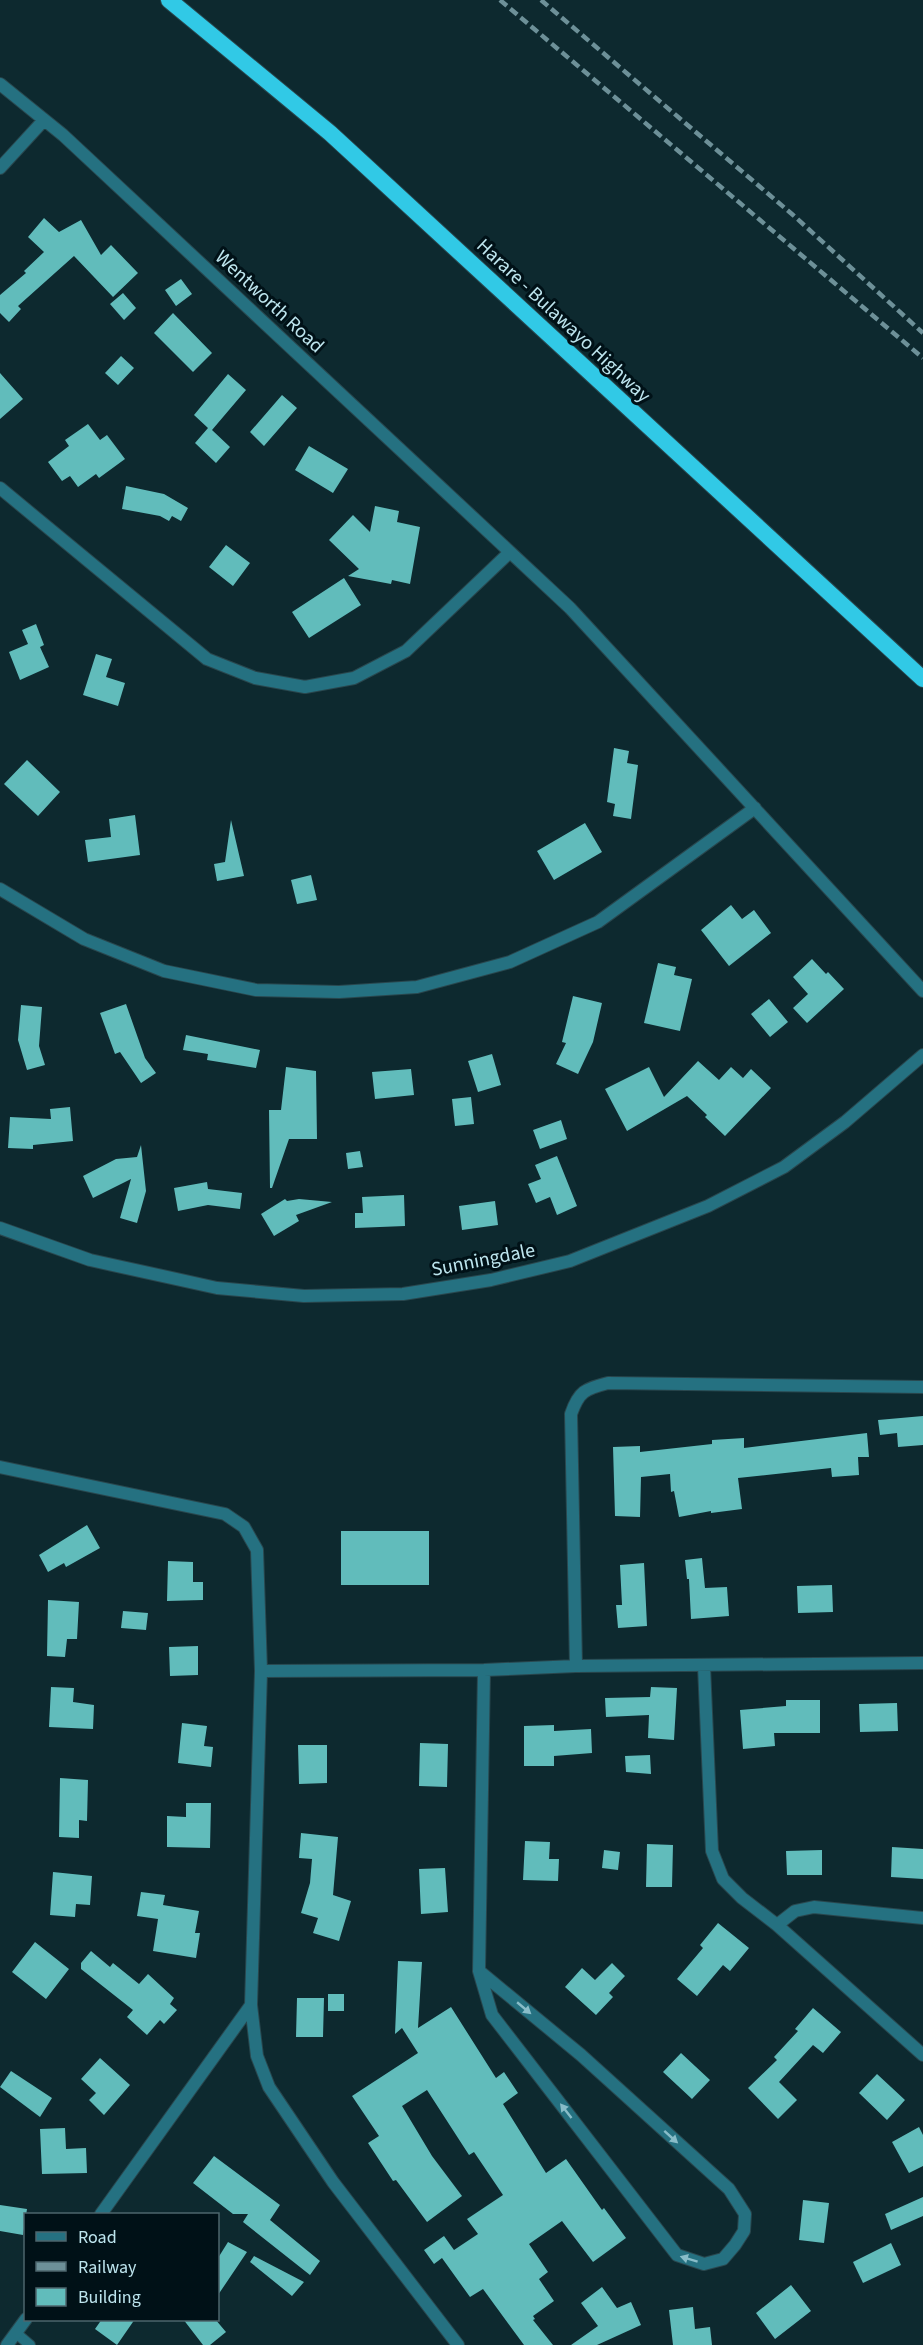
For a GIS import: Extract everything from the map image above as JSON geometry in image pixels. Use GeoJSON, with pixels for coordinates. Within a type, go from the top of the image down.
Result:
{"type":"FeatureCollection","features":[{"type":"Feature","properties":{"kind":"highway","name":"Harare - Bulawayo Highway"},"geometry":{"type":"LineString","coordinates":[[169,0],[330,132],[923,679]]}},
{"type":"Feature","properties":{"kind":"street","name":"Wentworth Road"},"geometry":{"type":"LineString","coordinates":[[0,84],[45,120],[570,608],[923,991]]}},
{"type":"Feature","properties":{"kind":"street"},"geometry":{"type":"LineString","coordinates":[[0,168],[45,120]]}},
{"type":"Feature","properties":{"kind":"street"},"geometry":{"type":"LineString","coordinates":[[0,488],[207,660],[255,678],[305,687],[354,678],[406,651],[510,552]]}},
{"type":"Feature","properties":{"kind":"street"},"geometry":{"type":"LineString","coordinates":[[0,889],[84,939],[164,971],[256,990],[339,992],[417,987],[510,962],[598,922],[755,808]]}},
{"type":"Feature","properties":{"kind":"street","name":"Sunningdale"},"geometry":{"type":"LineString","coordinates":[[0,1228],[90,1260],[217,1288],[304,1296],[403,1294],[491,1280],[570,1261],[708,1206],[784,1167],[845,1122],[923,1055]]}},
{"type":"Feature","properties":{"kind":"street"},"geometry":{"type":"LineString","coordinates":[[576,1665],[571,1414],[576,1398],[588,1388],[608,1383],[923,1387]]}},
{"type":"Feature","properties":{"kind":"street"},"geometry":{"type":"LineString","coordinates":[[0,1467],[225,1514],[244,1527],[257,1550],[261,1671],[251,2005],[257,2056],[269,2087],[333,2182],[458,2345]]}},
{"type":"Feature","properties":{"kind":"street"},"geometry":{"type":"LineString","coordinates":[[261,1671],[484,1670],[576,1665],[923,1664]]}},
{"type":"Feature","properties":{"kind":"street"},"geometry":{"type":"LineString","coordinates":[[704,1666],[712,1851],[723,1879],[923,2055]]}},
{"type":"Feature","properties":{"kind":"street"},"geometry":{"type":"LineString","coordinates":[[479,1971],[581,2055],[729,2190],[745,2214],[744,2231],[723,2259],[704,2264],[677,2255],[492,2015],[479,1971],[484,1670]]}},
{"type":"Feature","properties":{"kind":"street"},"geometry":{"type":"LineString","coordinates":[[777,1925],[795,1911],[814,1907],[923,1918]]}},
{"type":"Feature","properties":{"kind":"street"},"geometry":{"type":"LineString","coordinates":[[102,2213],[251,2005]]}},
{"type":"Feature","properties":{"kind":"street"},"geometry":{"type":"LineString","coordinates":[[7,2345],[25,2321]]}},
{"type":"Feature","properties":{"kind":"lane"},"geometry":{"type":"LineString","coordinates":[[16,2333],[30,2345]]}},
{"type":"Feature","properties":{"kind":"building"},"geometry":{"type":"Polygon","coordinates":[[[44,218],[59,232],[81,220],[101,255],[111,245],[138,273],[113,297],[74,256],[18,306],[21,309],[9,322],[0,313],[0,295],[26,273],[24,271],[44,252],[28,237],[44,218]]]}},
{"type":"Feature","properties":{"kind":"building"},"geometry":{"type":"Polygon","coordinates":[[[181,279],[192,294],[176,306],[165,290],[181,279]]]}},
{"type":"Feature","properties":{"kind":"building"},"geometry":{"type":"Polygon","coordinates":[[[123,293],[136,308],[124,320],[110,304],[123,293]]]}},
{"type":"Feature","properties":{"kind":"building"},"geometry":{"type":"Polygon","coordinates":[[[173,313],[212,353],[193,372],[154,333],[173,313]]]}},
{"type":"Feature","properties":{"kind":"building"},"geometry":{"type":"Polygon","coordinates":[[[121,356],[134,368],[118,385],[105,373],[121,356]]]}},
{"type":"Feature","properties":{"kind":"building"},"geometry":{"type":"Polygon","coordinates":[[[0,373],[23,399],[0,419],[0,373]]]}},
{"type":"Feature","properties":{"kind":"building"},"geometry":{"type":"Polygon","coordinates":[[[228,374],[246,390],[212,430],[230,447],[216,463],[195,443],[208,428],[194,415],[228,374]]]}},
{"type":"Feature","properties":{"kind":"building"},"geometry":{"type":"Polygon","coordinates":[[[282,395],[297,408],[264,446],[250,432],[282,395]]]}},
{"type":"Feature","properties":{"kind":"building"},"geometry":{"type":"Polygon","coordinates":[[[88,424],[100,440],[107,435],[125,459],[99,478],[96,474],[78,487],[70,476],[62,481],[48,462],[69,446],[65,440],[88,424]]]}},
{"type":"Feature","properties":{"kind":"building"},"geometry":{"type":"Polygon","coordinates":[[[309,446],[348,469],[333,493],[295,470],[309,446]]]}},
{"type":"Feature","properties":{"kind":"building"},"geometry":{"type":"Polygon","coordinates":[[[126,486],[164,494],[188,508],[181,521],[172,516],[169,521],[160,516],[122,509],[126,486]]]}},
{"type":"Feature","properties":{"kind":"building"},"geometry":{"type":"Polygon","coordinates":[[[375,506],[399,511],[397,522],[420,527],[410,584],[392,580],[391,584],[348,576],[359,569],[329,540],[353,515],[370,532],[375,506]]]}},
{"type":"Feature","properties":{"kind":"building"},"geometry":{"type":"Polygon","coordinates":[[[226,545],[250,563],[233,586],[209,567],[226,545]]]}},
{"type":"Feature","properties":{"kind":"building"},"geometry":{"type":"Polygon","coordinates":[[[344,578],[361,605],[309,638],[292,612],[344,578]]]}},
{"type":"Feature","properties":{"kind":"building"},"geometry":{"type":"Polygon","coordinates":[[[36,624],[44,645],[40,647],[49,667],[20,680],[9,652],[28,644],[22,630],[36,624]]]}},
{"type":"Feature","properties":{"kind":"building"},"geometry":{"type":"Polygon","coordinates":[[[96,654],[112,659],[106,677],[125,683],[118,706],[83,695],[96,654]]]}},
{"type":"Feature","properties":{"kind":"building"},"geometry":{"type":"Polygon","coordinates":[[[614,748],[629,751],[627,763],[638,765],[631,819],[613,816],[615,804],[607,802],[614,748]]]}},
{"type":"Feature","properties":{"kind":"building"},"geometry":{"type":"Polygon","coordinates":[[[27,760],[60,792],[38,816],[4,784],[27,760]]]}},
{"type":"Feature","properties":{"kind":"building"},"geometry":{"type":"Polygon","coordinates":[[[135,815],[140,855],[88,862],[85,840],[111,837],[109,819],[135,815]]]}},
{"type":"Feature","properties":{"kind":"building"},"geometry":{"type":"Polygon","coordinates":[[[231,820],[244,876],[217,881],[214,864],[225,862],[231,820]]]}},
{"type":"Feature","properties":{"kind":"building"},"geometry":{"type":"Polygon","coordinates":[[[585,823],[602,852],[554,880],[537,851],[585,823]]]}},
{"type":"Feature","properties":{"kind":"building"},"geometry":{"type":"Polygon","coordinates":[[[311,875],[317,900],[297,904],[291,880],[311,875]]]}},
{"type":"Feature","properties":{"kind":"building"},"geometry":{"type":"Polygon","coordinates":[[[731,905],[742,919],[754,910],[771,933],[729,966],[701,930],[731,905]]]}},
{"type":"Feature","properties":{"kind":"building"},"geometry":{"type":"Polygon","coordinates":[[[812,959],[844,989],[807,1023],[793,1008],[808,994],[793,977],[812,959]]]}},
{"type":"Feature","properties":{"kind":"building"},"geometry":{"type":"Polygon","coordinates":[[[658,963],[676,967],[674,975],[692,979],[680,1031],[644,1023],[658,963]]]}},
{"type":"Feature","properties":{"kind":"building"},"geometry":{"type":"Polygon","coordinates":[[[573,996],[602,1003],[593,1042],[578,1074],[556,1064],[566,1043],[562,1042],[573,996]]]}},
{"type":"Feature","properties":{"kind":"building"},"geometry":{"type":"Polygon","coordinates":[[[769,999],[788,1022],[770,1037],[751,1014],[769,999]]]}},
{"type":"Feature","properties":{"kind":"building"},"geometry":{"type":"Polygon","coordinates":[[[126,1004],[145,1058],[156,1073],[141,1083],[120,1052],[115,1054],[100,1013],[126,1004]]]}},
{"type":"Feature","properties":{"kind":"building"},"geometry":{"type":"Polygon","coordinates":[[[21,1005],[42,1007],[39,1046],[45,1065],[27,1070],[18,1040],[21,1005]]]}},
{"type":"Feature","properties":{"kind":"building"},"geometry":{"type":"Polygon","coordinates":[[[186,1035],[260,1050],[256,1068],[207,1060],[208,1054],[183,1050],[186,1035]]]}},
{"type":"Feature","properties":{"kind":"building"},"geometry":{"type":"Polygon","coordinates":[[[492,1054],[501,1085],[478,1092],[468,1061],[492,1054]]]}},
{"type":"Feature","properties":{"kind":"building"},"geometry":{"type":"Polygon","coordinates":[[[698,1061],[719,1080],[731,1067],[743,1078],[751,1069],[771,1088],[725,1136],[687,1096],[627,1131],[605,1089],[649,1067],[664,1097],[698,1061]]]}},
{"type":"Feature","properties":{"kind":"building"},"geometry":{"type":"Polygon","coordinates":[[[286,1067],[316,1071],[317,1139],[289,1139],[272,1188],[270,1188],[269,1110],[281,1110],[286,1067]]]}},
{"type":"Feature","properties":{"kind":"building"},"geometry":{"type":"Polygon","coordinates":[[[411,1069],[414,1095],[375,1099],[372,1072],[411,1069]]]}},
{"type":"Feature","properties":{"kind":"building"},"geometry":{"type":"Polygon","coordinates":[[[471,1097],[474,1124],[455,1126],[452,1099],[471,1097]]]}},
{"type":"Feature","properties":{"kind":"building"},"geometry":{"type":"Polygon","coordinates":[[[70,1107],[73,1141],[33,1145],[33,1149],[8,1148],[10,1117],[51,1119],[50,1109],[70,1107]]]}},
{"type":"Feature","properties":{"kind":"building"},"geometry":{"type":"Polygon","coordinates":[[[561,1120],[567,1139],[540,1149],[533,1130],[561,1120]]]}},
{"type":"Feature","properties":{"kind":"building"},"geometry":{"type":"Polygon","coordinates":[[[141,1145],[146,1191],[137,1223],[120,1218],[131,1179],[93,1198],[83,1176],[116,1159],[137,1157],[141,1145]]]}},
{"type":"Feature","properties":{"kind":"building"},"geometry":{"type":"Polygon","coordinates":[[[360,1151],[363,1167],[348,1169],[346,1153],[360,1151]]]}},
{"type":"Feature","properties":{"kind":"building"},"geometry":{"type":"Polygon","coordinates":[[[557,1156],[577,1206],[557,1215],[550,1197],[536,1203],[528,1184],[541,1179],[535,1165],[557,1156]]]}},
{"type":"Feature","properties":{"kind":"building"},"geometry":{"type":"Polygon","coordinates":[[[207,1182],[208,1189],[242,1193],[240,1209],[208,1205],[178,1211],[174,1188],[207,1182]]]}},
{"type":"Feature","properties":{"kind":"building"},"geometry":{"type":"Polygon","coordinates":[[[404,1195],[405,1226],[355,1228],[355,1213],[363,1213],[362,1197],[404,1195]]]}},
{"type":"Feature","properties":{"kind":"building"},"geometry":{"type":"Polygon","coordinates":[[[285,1199],[287,1201],[299,1199],[332,1202],[296,1215],[299,1221],[274,1236],[261,1214],[285,1199]]]}},
{"type":"Feature","properties":{"kind":"building"},"geometry":{"type":"Polygon","coordinates":[[[495,1201],[498,1225],[462,1230],[459,1206],[495,1201]]]}},
{"type":"Feature","properties":{"kind":"building"},"geometry":{"type":"Polygon","coordinates":[[[923,1416],[923,1445],[898,1447],[897,1433],[880,1435],[878,1420],[923,1416]]]}},
{"type":"Feature","properties":{"kind":"building"},"geometry":{"type":"Polygon","coordinates":[[[867,1433],[869,1457],[858,1457],[859,1475],[832,1477],[831,1468],[738,1478],[742,1509],[711,1513],[711,1511],[679,1517],[674,1491],[671,1492],[670,1474],[641,1477],[640,1517],[615,1516],[613,1447],[640,1446],[640,1452],[712,1444],[712,1440],[744,1438],[744,1448],[867,1433]]]}},
{"type":"Feature","properties":{"kind":"building"},"geometry":{"type":"Polygon","coordinates":[[[87,1525],[100,1548],[66,1567],[64,1563],[48,1572],[39,1555],[87,1525]]]}},
{"type":"Feature","properties":{"kind":"building"},"geometry":{"type":"Polygon","coordinates":[[[341,1531],[429,1531],[429,1585],[341,1585],[341,1531]]]}},
{"type":"Feature","properties":{"kind":"building"},"geometry":{"type":"Polygon","coordinates":[[[702,1558],[705,1588],[727,1587],[729,1616],[691,1619],[689,1579],[687,1579],[685,1560],[702,1558]]]}},
{"type":"Feature","properties":{"kind":"building"},"geometry":{"type":"Polygon","coordinates":[[[168,1561],[193,1562],[193,1582],[203,1582],[203,1600],[167,1601],[168,1561]]]}},
{"type":"Feature","properties":{"kind":"building"},"geometry":{"type":"Polygon","coordinates":[[[644,1563],[647,1626],[618,1628],[616,1605],[622,1605],[620,1565],[644,1563]]]}},
{"type":"Feature","properties":{"kind":"building"},"geometry":{"type":"Polygon","coordinates":[[[832,1585],[833,1612],[798,1613],[797,1586],[832,1585]]]}},
{"type":"Feature","properties":{"kind":"building"},"geometry":{"type":"Polygon","coordinates":[[[48,1600],[79,1602],[77,1639],[67,1639],[65,1657],[47,1656],[48,1600]]]}},
{"type":"Feature","properties":{"kind":"building"},"geometry":{"type":"Polygon","coordinates":[[[123,1611],[148,1613],[146,1630],[121,1628],[123,1611]]]}},
{"type":"Feature","properties":{"kind":"building"},"geometry":{"type":"Polygon","coordinates":[[[198,1646],[198,1675],[170,1676],[169,1647],[198,1646]]]}},
{"type":"Feature","properties":{"kind":"building"},"geometry":{"type":"Polygon","coordinates":[[[51,1687],[74,1688],[73,1702],[94,1705],[93,1729],[49,1727],[51,1687]]]}},
{"type":"Feature","properties":{"kind":"building"},"geometry":{"type":"Polygon","coordinates":[[[651,1687],[677,1688],[674,1740],[648,1738],[649,1715],[606,1717],[605,1698],[650,1697],[651,1687]]]}},
{"type":"Feature","properties":{"kind":"building"},"geometry":{"type":"Polygon","coordinates":[[[786,1700],[820,1700],[820,1733],[774,1733],[775,1746],[743,1749],[740,1710],[786,1706],[786,1700]]]}},
{"type":"Feature","properties":{"kind":"building"},"geometry":{"type":"Polygon","coordinates":[[[897,1703],[898,1731],[860,1732],[859,1704],[897,1703]]]}},
{"type":"Feature","properties":{"kind":"building"},"geometry":{"type":"Polygon","coordinates":[[[182,1723],[207,1726],[204,1746],[213,1747],[211,1767],[178,1763],[182,1723]]]}},
{"type":"Feature","properties":{"kind":"building"},"geometry":{"type":"Polygon","coordinates":[[[554,1725],[554,1731],[591,1729],[592,1753],[554,1756],[554,1766],[524,1766],[524,1726],[554,1725]]]}},
{"type":"Feature","properties":{"kind":"building"},"geometry":{"type":"Polygon","coordinates":[[[420,1743],[448,1744],[447,1787],[419,1786],[420,1743]]]}},
{"type":"Feature","properties":{"kind":"building"},"geometry":{"type":"Polygon","coordinates":[[[298,1745],[327,1745],[327,1783],[299,1784],[298,1745]]]}},
{"type":"Feature","properties":{"kind":"building"},"geometry":{"type":"Polygon","coordinates":[[[650,1755],[651,1774],[626,1772],[625,1756],[650,1755]]]}},
{"type":"Feature","properties":{"kind":"building"},"geometry":{"type":"Polygon","coordinates":[[[60,1778],[88,1780],[87,1821],[79,1820],[79,1838],[59,1837],[60,1778]]]}},
{"type":"Feature","properties":{"kind":"building"},"geometry":{"type":"Polygon","coordinates":[[[186,1803],[211,1803],[210,1848],[167,1847],[167,1816],[186,1817],[186,1803]]]}},
{"type":"Feature","properties":{"kind":"building"},"geometry":{"type":"Polygon","coordinates":[[[301,1833],[338,1837],[333,1895],[351,1901],[339,1941],[313,1933],[318,1918],[301,1913],[310,1883],[312,1859],[299,1858],[301,1833]]]}},
{"type":"Feature","properties":{"kind":"building"},"geometry":{"type":"Polygon","coordinates":[[[525,1841],[550,1842],[549,1859],[559,1859],[558,1881],[523,1880],[525,1841]]]}},
{"type":"Feature","properties":{"kind":"building"},"geometry":{"type":"Polygon","coordinates":[[[647,1844],[673,1845],[672,1887],[646,1887],[647,1844]]]}},
{"type":"Feature","properties":{"kind":"building"},"geometry":{"type":"Polygon","coordinates":[[[892,1847],[923,1849],[923,1879],[891,1877],[892,1847]]]}},
{"type":"Feature","properties":{"kind":"building"},"geometry":{"type":"Polygon","coordinates":[[[604,1850],[620,1852],[618,1870],[602,1868],[604,1850]]]}},
{"type":"Feature","properties":{"kind":"building"},"geometry":{"type":"Polygon","coordinates":[[[822,1850],[822,1875],[787,1875],[786,1851],[822,1850]]]}},
{"type":"Feature","properties":{"kind":"building"},"geometry":{"type":"Polygon","coordinates":[[[445,1868],[448,1912],[421,1914],[419,1869],[445,1868]]]}},
{"type":"Feature","properties":{"kind":"building"},"geometry":{"type":"Polygon","coordinates":[[[53,1872],[92,1876],[90,1905],[76,1904],[75,1917],[50,1915],[53,1872]]]}},
{"type":"Feature","properties":{"kind":"building"},"geometry":{"type":"Polygon","coordinates":[[[141,1892],[165,1895],[163,1905],[199,1911],[195,1933],[200,1933],[196,1958],[153,1951],[158,1919],[137,1916],[141,1892]]]}},
{"type":"Feature","properties":{"kind":"building"},"geometry":{"type":"Polygon","coordinates":[[[718,1923],[749,1948],[730,1971],[723,1965],[697,1996],[677,1979],[703,1948],[700,1945],[718,1923]]]}},
{"type":"Feature","properties":{"kind":"building"},"geometry":{"type":"Polygon","coordinates":[[[35,1942],[69,1969],[46,1999],[12,1972],[35,1942]]]}},
{"type":"Feature","properties":{"kind":"building"},"geometry":{"type":"Polygon","coordinates":[[[91,1951],[110,1967],[113,1963],[139,1984],[148,1974],[174,1998],[170,2004],[177,2010],[164,2024],[160,2020],[147,2035],[127,2017],[133,2010],[81,1969],[81,1963],[91,1951]]]}},
{"type":"Feature","properties":{"kind":"building"},"geometry":{"type":"Polygon","coordinates":[[[398,1961],[422,1962],[418,2028],[451,2007],[496,2078],[504,2072],[518,2093],[503,2104],[546,2173],[566,2159],[602,2210],[604,2208],[626,2238],[593,2262],[562,2221],[529,2244],[548,2272],[539,2279],[554,2301],[533,2316],[535,2319],[533,2320],[553,2345],[524,2345],[483,2289],[470,2297],[442,2258],[434,2264],[424,2250],[444,2236],[454,2250],[478,2234],[467,2219],[503,2195],[474,2152],[469,2155],[427,2090],[402,2106],[432,2156],[462,2196],[427,2222],[396,2180],[393,2181],[368,2143],[379,2136],[352,2096],[418,2053],[402,2028],[395,2034],[398,1961]]]}},
{"type":"Feature","properties":{"kind":"building"},"geometry":{"type":"Polygon","coordinates":[[[612,1963],[625,1976],[609,1993],[613,1997],[596,2015],[565,1987],[582,1968],[595,1980],[612,1963]]]}},
{"type":"Feature","properties":{"kind":"building"},"geometry":{"type":"Polygon","coordinates":[[[328,1994],[344,1994],[344,2011],[328,2011],[328,1994]]]}},
{"type":"Feature","properties":{"kind":"building"},"geometry":{"type":"Polygon","coordinates":[[[297,1998],[324,1998],[323,2037],[296,2037],[297,1998]]]}},
{"type":"Feature","properties":{"kind":"building"},"geometry":{"type":"Polygon","coordinates":[[[813,2008],[841,2032],[823,2053],[813,2045],[779,2082],[797,2100],[778,2119],[748,2088],[777,2060],[774,2057],[798,2031],[795,2029],[813,2008]]]}},
{"type":"Feature","properties":{"kind":"building"},"geometry":{"type":"Polygon","coordinates":[[[681,2053],[710,2080],[692,2099],[663,2072],[681,2053]]]}},
{"type":"Feature","properties":{"kind":"building"},"geometry":{"type":"Polygon","coordinates":[[[100,2058],[130,2085],[104,2115],[89,2100],[96,2093],[81,2079],[100,2058]]]}},
{"type":"Feature","properties":{"kind":"building"},"geometry":{"type":"Polygon","coordinates":[[[11,2071],[52,2098],[40,2117],[0,2087],[11,2071]]]}},
{"type":"Feature","properties":{"kind":"building"},"geometry":{"type":"Polygon","coordinates":[[[877,2074],[905,2100],[887,2120],[859,2093],[877,2074]]]}},
{"type":"Feature","properties":{"kind":"building"},"geometry":{"type":"Polygon","coordinates":[[[919,2127],[923,2135],[923,2166],[909,2173],[892,2142],[919,2127]]]}},
{"type":"Feature","properties":{"kind":"building"},"geometry":{"type":"Polygon","coordinates":[[[65,2128],[66,2149],[86,2148],[87,2173],[42,2174],[40,2129],[65,2128]]]}},
{"type":"Feature","properties":{"kind":"building"},"geometry":{"type":"Polygon","coordinates":[[[214,2156],[280,2205],[270,2220],[320,2261],[310,2275],[243,2222],[248,2214],[233,2214],[193,2183],[214,2156]]]}},
{"type":"Feature","properties":{"kind":"building"},"geometry":{"type":"Polygon","coordinates":[[[923,2197],[923,2216],[891,2230],[885,2214],[923,2197]]]}},
{"type":"Feature","properties":{"kind":"building"},"geometry":{"type":"Polygon","coordinates":[[[803,2200],[829,2203],[824,2243],[799,2240],[803,2200]]]}},
{"type":"Feature","properties":{"kind":"building"},"geometry":{"type":"Polygon","coordinates":[[[0,2205],[27,2209],[26,2213],[24,2213],[23,2235],[0,2231],[0,2205]]]}},
{"type":"Feature","properties":{"kind":"building"},"geometry":{"type":"Polygon","coordinates":[[[228,2242],[247,2252],[219,2294],[219,2256],[228,2242]]]}},
{"type":"Feature","properties":{"kind":"building"},"geometry":{"type":"Polygon","coordinates":[[[891,2243],[901,2265],[863,2283],[853,2262],[891,2243]]]}},
{"type":"Feature","properties":{"kind":"building"},"geometry":{"type":"Polygon","coordinates":[[[254,2256],[304,2282],[292,2296],[250,2262],[254,2256]]]}},
{"type":"Feature","properties":{"kind":"building"},"geometry":{"type":"Polygon","coordinates":[[[791,2285],[811,2311],[775,2339],[756,2313],[791,2285]]]}},
{"type":"Feature","properties":{"kind":"building"},"geometry":{"type":"Polygon","coordinates":[[[602,2287],[617,2308],[631,2302],[641,2325],[597,2345],[571,2345],[598,2326],[581,2303],[602,2287]]]}},
{"type":"Feature","properties":{"kind":"building"},"geometry":{"type":"Polygon","coordinates":[[[693,2307],[695,2329],[710,2327],[712,2345],[673,2345],[669,2310],[693,2307]]]}},
{"type":"Feature","properties":{"kind":"building"},"geometry":{"type":"Polygon","coordinates":[[[101,2321],[134,2321],[117,2345],[95,2329],[101,2321]]]}},
{"type":"Feature","properties":{"kind":"building"},"geometry":{"type":"Polygon","coordinates":[[[185,2321],[217,2321],[226,2332],[210,2345],[203,2345],[185,2321]]]}},
{"type":"Feature","properties":{"kind":"railway"},"geometry":{"type":"LineString","coordinates":[[500,0],[923,358]]}},
{"type":"Feature","properties":{"kind":"railway"},"geometry":{"type":"LineString","coordinates":[[541,0],[793,215],[923,333]]}}]}
